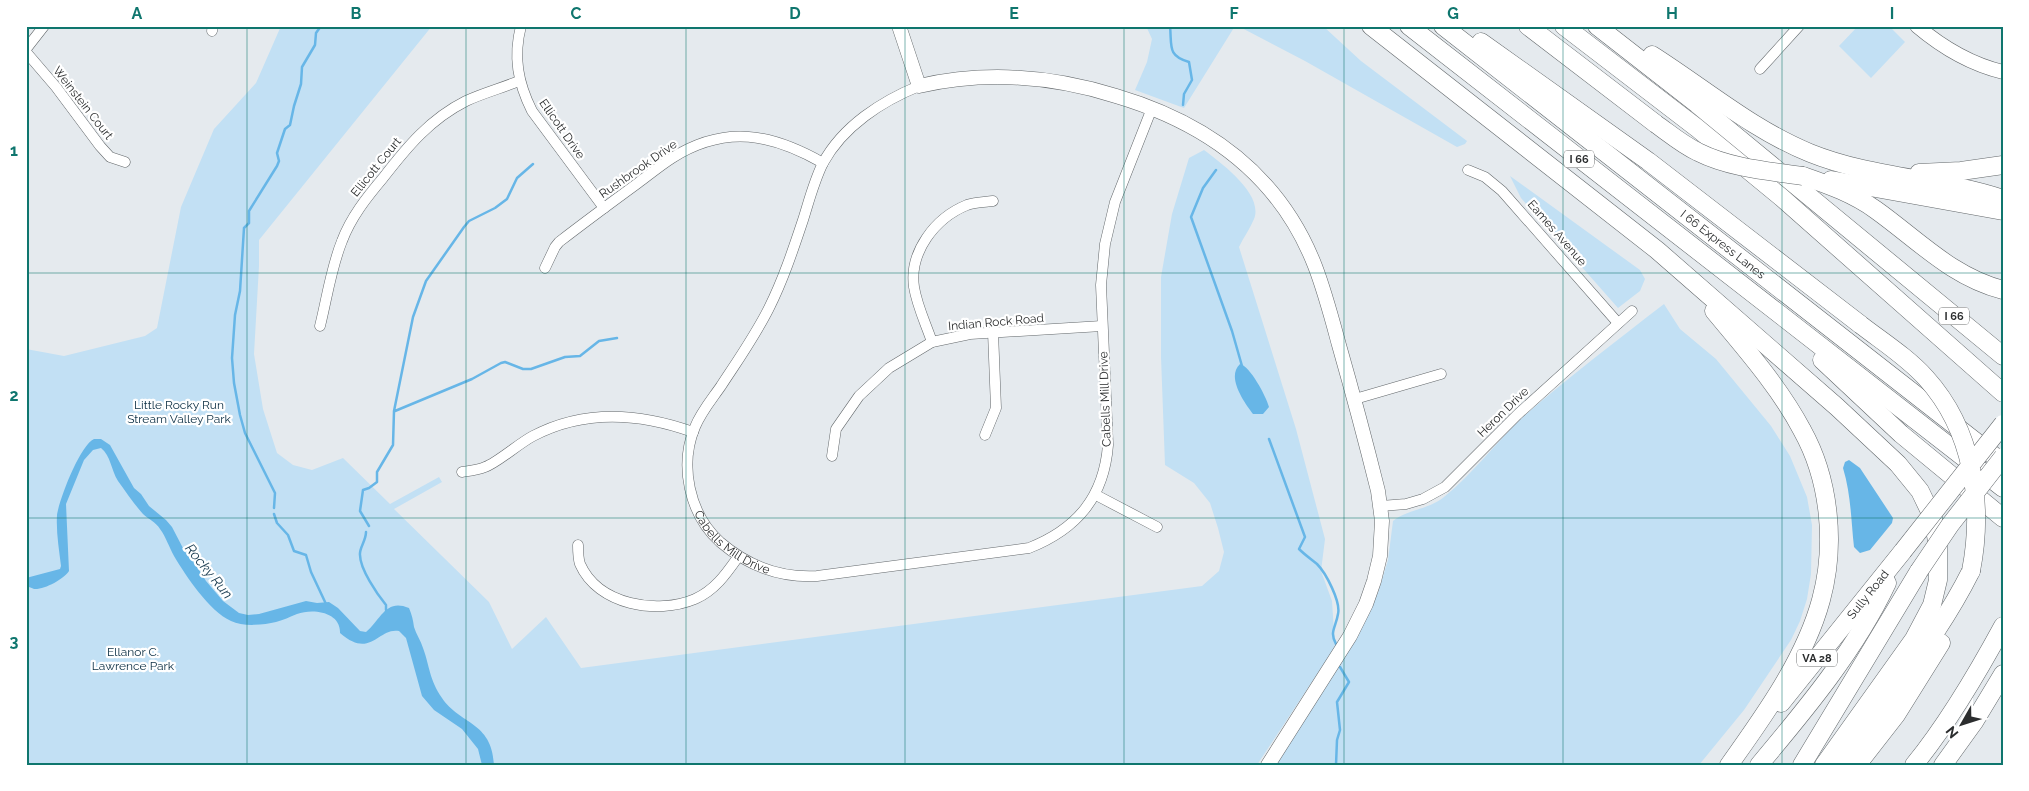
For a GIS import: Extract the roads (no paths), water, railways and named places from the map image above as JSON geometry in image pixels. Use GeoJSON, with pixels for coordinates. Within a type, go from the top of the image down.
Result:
{"type":"FeatureCollection","features":[{"type":"Feature","properties":{"kind":"highway"},"geometry":{"type":"LineString","coordinates":[[1371,26],[1643,240],[1808,381],[1885,451],[1911,478],[1923,497],[1933,518],[1937,534],[1939,567],[1936,591],[1926,619],[1914,639],[1824,765]]}},
{"type":"Feature","properties":{"kind":"highway","name":"I 66"},"geometry":{"type":"LineString","coordinates":[[1409,26],[2003,488]]}},
{"type":"Feature","properties":{"kind":"highway"},"geometry":{"type":"LineString","coordinates":[[1428,26],[1701,238],[1784,292]]}},
{"type":"Feature","properties":{"kind":"highway","name":"I 66 Express Lanes"},"geometry":{"type":"LineString","coordinates":[[1443,26],[2003,463]]}},
{"type":"Feature","properties":{"kind":"highway"},"geometry":{"type":"LineString","coordinates":[[1458,26],[1648,161],[1909,362],[1940,395],[1956,424],[1968,456],[1977,504],[1977,536],[1971,571],[1955,613],[1929,665],[1896,715],[1857,765]]}},
{"type":"Feature","properties":{"kind":"highway"},"geometry":{"type":"LineString","coordinates":[[1528,26],[1656,124],[1684,144],[1710,158],[1736,166],[1803,176],[1844,186],[2003,211]]}},
{"type":"Feature","properties":{"kind":"highway"},"geometry":{"type":"LineString","coordinates":[[1564,26],[1665,103],[1767,186],[2003,393]]}},
{"type":"Feature","properties":{"kind":"highway","name":"I 66"},"geometry":{"type":"LineString","coordinates":[[1598,26],[1690,98],[2003,356]]}},
{"type":"Feature","properties":{"kind":"highway"},"geometry":{"type":"LineString","coordinates":[[1606,26],[1772,134],[1810,153],[1869,170],[2003,199]]}},
{"type":"Feature","properties":{"kind":"highway"},"geometry":{"type":"LineString","coordinates":[[1869,170],[1936,173],[2003,165]]}},
{"type":"Feature","properties":{"kind":"highway"},"geometry":{"type":"LineString","coordinates":[[1844,186],[1956,271],[1976,282],[2003,290]]}},
{"type":"Feature","properties":{"kind":"highway"},"geometry":{"type":"LineString","coordinates":[[1643,240],[1655,254],[1709,305],[1792,412],[1803,430],[1816,461],[1827,504],[1828,558],[1822,599],[1814,620],[1772,703],[1730,765]]}},
{"type":"Feature","properties":{"kind":"highway"},"geometry":{"type":"LineString","coordinates":[[1757,297],[1895,429],[2003,518]]}},
{"type":"Feature","properties":{"kind":"highway","name":"Sully Road"},"geometry":{"type":"LineString","coordinates":[[1730,765],[2003,424]]}},
{"type":"Feature","properties":{"kind":"highway"},"geometry":{"type":"LineString","coordinates":[[1802,765],[1919,571],[1950,525],[2003,457]]}},
{"type":"Feature","properties":{"kind":"highway"},"geometry":{"type":"LineString","coordinates":[[1759,765],[1794,723],[1851,644],[1872,612],[1903,551]]}},
{"type":"Feature","properties":{"kind":"highway"},"geometry":{"type":"LineString","coordinates":[[1837,765],[1866,730],[1932,639],[1953,606],[1971,571]]}},
{"type":"Feature","properties":{"kind":"highway"},"geometry":{"type":"LineString","coordinates":[[1914,765],[1940,731],[1962,697],[2003,626]]}},
{"type":"Feature","properties":{"kind":"highway"},"geometry":{"type":"LineString","coordinates":[[1766,765],[1848,674],[1880,633]]}},
{"type":"Feature","properties":{"kind":"highway"},"geometry":{"type":"LineString","coordinates":[[1943,765],[1974,722],[2003,674]]}},
{"type":"Feature","properties":{"kind":"street"},"geometry":{"type":"LineString","coordinates":[[26,51],[44,26]]}},
{"type":"Feature","properties":{"kind":"street","name":"Ellicott Drive"},"geometry":{"type":"LineString","coordinates":[[521,26],[517,52],[519,82],[532,111],[604,208]]}},
{"type":"Feature","properties":{"kind":"street"},"geometry":{"type":"LineString","coordinates":[[899,26],[919,86]]}},
{"type":"Feature","properties":{"kind":"street"},"geometry":{"type":"LineString","coordinates":[[1760,69],[1799,26]]}},
{"type":"Feature","properties":{"kind":"street"},"geometry":{"type":"LineString","coordinates":[[1917,26],[1951,51],[1984,66],[2003,72]]}},
{"type":"Feature","properties":{"kind":"street","name":"Weinstein Court"},"geometry":{"type":"LineString","coordinates":[[26,51],[100,146],[110,157],[125,162]]}},
{"type":"Feature","properties":{"kind":"street","name":"Cabells Mill Drive"},"geometry":{"type":"LineString","coordinates":[[1152,108],[1115,202],[1102,264],[1102,326],[1108,445],[1105,469],[1096,495],[1068,527],[1044,542],[1029,548],[808,577],[779,574],[738,557],[718,540],[706,526],[693,499],[688,480],[687,462],[693,432],[701,415],[745,351],[773,300],[794,248],[813,186],[823,163],[842,138],[870,112],[894,97],[919,86],[975,77],[1039,79],[1102,91],[1152,108],[1175,118],[1224,146],[1250,168],[1283,206],[1301,235],[1316,267],[1354,399],[1381,506],[1380,556],[1366,604],[1350,636],[1268,765]]}},
{"type":"Feature","properties":{"kind":"street","name":"Ellicott Court"},"geometry":{"type":"LineString","coordinates":[[320,326],[342,239],[364,202],[406,149],[420,133],[445,114],[471,99],[519,82]]}},
{"type":"Feature","properties":{"kind":"street","name":"Rushbrook Drive"},"geometry":{"type":"LineString","coordinates":[[546,268],[559,242],[671,158],[701,144],[719,139],[745,137],[770,139],[798,148],[823,163]]}},
{"type":"Feature","properties":{"kind":"street","name":"Eames Avenue"},"geometry":{"type":"LineString","coordinates":[[1468,170],[1485,177],[1502,191],[1618,323]]}},
{"type":"Feature","properties":{"kind":"street"},"geometry":{"type":"LineString","coordinates":[[932,342],[917,302],[914,287],[914,269],[918,253],[926,238],[935,227],[962,208],[968,204],[993,201]]}},
{"type":"Feature","properties":{"kind":"street","name":"Heron Drive"},"geometry":{"type":"LineString","coordinates":[[1381,506],[1406,504],[1423,500],[1445,487],[1498,433],[1632,311]]}},
{"type":"Feature","properties":{"kind":"street","name":"Indian Rock Road"},"geometry":{"type":"LineString","coordinates":[[832,456],[836,429],[859,396],[889,368],[932,342],[970,334],[1102,326]]}},
{"type":"Feature","properties":{"kind":"street"},"geometry":{"type":"LineString","coordinates":[[985,434],[996,408],[993,332]]}},
{"type":"Feature","properties":{"kind":"street"},"geometry":{"type":"LineString","coordinates":[[1354,399],[1441,374]]}},
{"type":"Feature","properties":{"kind":"street"},"geometry":{"type":"LineString","coordinates":[[462,472],[485,467],[534,435],[559,425],[584,419],[611,416],[638,417],[693,432]]}},
{"type":"Feature","properties":{"kind":"street"},"geometry":{"type":"LineString","coordinates":[[1096,495],[1158,527]]}},
{"type":"Feature","properties":{"kind":"street"},"geometry":{"type":"LineString","coordinates":[[578,545],[579,562],[587,577],[600,590],[617,598],[654,607],[681,604],[706,593],[722,579],[738,557]]}},
{"type":"Feature","properties":{"kind":"water"},"geometry":{"type":"Polygon","coordinates":[[[1240,364],[1253,376],[1265,396],[1269,407],[1263,414],[1253,414],[1238,389],[1235,376],[1236,369],[1240,364]]]}},
{"type":"Feature","properties":{"kind":"water"},"geometry":{"type":"Polygon","coordinates":[[[94,439],[101,439],[110,445],[134,488],[141,494],[149,506],[172,527],[185,552],[192,558],[206,581],[223,601],[239,613],[248,615],[259,614],[306,601],[317,603],[329,602],[338,608],[360,631],[366,632],[384,611],[389,608],[401,606],[409,608],[432,679],[438,691],[449,707],[474,725],[488,740],[494,765],[482,765],[478,749],[462,729],[434,710],[422,696],[406,638],[399,631],[385,633],[373,641],[359,644],[340,633],[336,620],[325,613],[303,612],[276,622],[253,625],[236,623],[223,616],[206,601],[192,583],[158,527],[133,502],[118,481],[107,455],[101,448],[93,450],[84,460],[66,504],[69,571],[58,580],[43,588],[34,589],[26,586],[26,578],[60,569],[57,515],[66,486],[77,462],[88,443],[94,439]]]}},
{"type":"Feature","properties":{"kind":"water"},"geometry":{"type":"Polygon","coordinates":[[[1849,460],[1860,468],[1893,518],[1892,523],[1870,550],[1860,553],[1854,547],[1849,497],[1843,468],[1845,462],[1849,460]]]}},
{"type":"Feature","properties":{"kind":"waterway"},"geometry":{"type":"LineString","coordinates":[[274,508],[275,493],[245,433],[240,415],[232,358],[235,315],[240,291],[244,228],[249,223],[249,211],[279,161],[277,153],[285,129],[290,125],[301,84],[302,67],[315,45],[316,33],[321,26]]}},
{"type":"Feature","properties":{"kind":"waterway"},"geometry":{"type":"LineString","coordinates":[[1170,26],[1172,49],[1177,57],[1189,62],[1192,80],[1184,94],[1183,105]]}},
{"type":"Feature","properties":{"kind":"waterway"},"geometry":{"type":"LineString","coordinates":[[369,526],[360,511],[363,490],[377,482],[377,472],[393,445],[394,411],[413,317],[426,281],[469,221],[495,208],[507,199],[517,178],[533,164]]}},
{"type":"Feature","properties":{"kind":"waterway"},"geometry":{"type":"LineString","coordinates":[[1216,170],[1203,188],[1191,217],[1232,331],[1242,366]]}},
{"type":"Feature","properties":{"kind":"waterway"},"geometry":{"type":"LineString","coordinates":[[395,411],[472,379],[501,363],[505,362],[523,369],[531,369],[565,357],[580,356],[599,341],[617,338]]}},
{"type":"Feature","properties":{"kind":"waterway"},"geometry":{"type":"LineString","coordinates":[[1269,439],[1305,537],[1299,549],[1321,568],[1335,595],[1338,609],[1333,636],[1336,644]]}},
{"type":"Feature","properties":{"kind":"waterway"},"geometry":{"type":"LineString","coordinates":[[274,514],[277,523],[288,535],[294,551],[306,555],[311,572],[326,604]]}},
{"type":"Feature","properties":{"kind":"waterway"},"geometry":{"type":"LineString","coordinates":[[366,532],[360,552],[361,561],[370,581],[386,605],[386,610]]}},
{"type":"Feature","properties":{"kind":"waterway"},"geometry":{"type":"LineString","coordinates":[[1336,765],[1337,740],[1340,730],[1337,702],[1349,682],[1340,667]]}},
{"type":"Feature","properties":{"kind":"park label","name":"Little Rocky Run Stream Valley Park"},"geometry":{"type":"Point","coordinates":[179,412]}},
{"type":"Feature","properties":{"kind":"park label","name":"Ellanor C. Lawrence Park"},"geometry":{"type":"Point","coordinates":[133,659]}},
{"type":"Feature","properties":{"kind":"water label","name":"Rocky Run"},"geometry":{"type":"Point","coordinates":[209,571]}}]}
